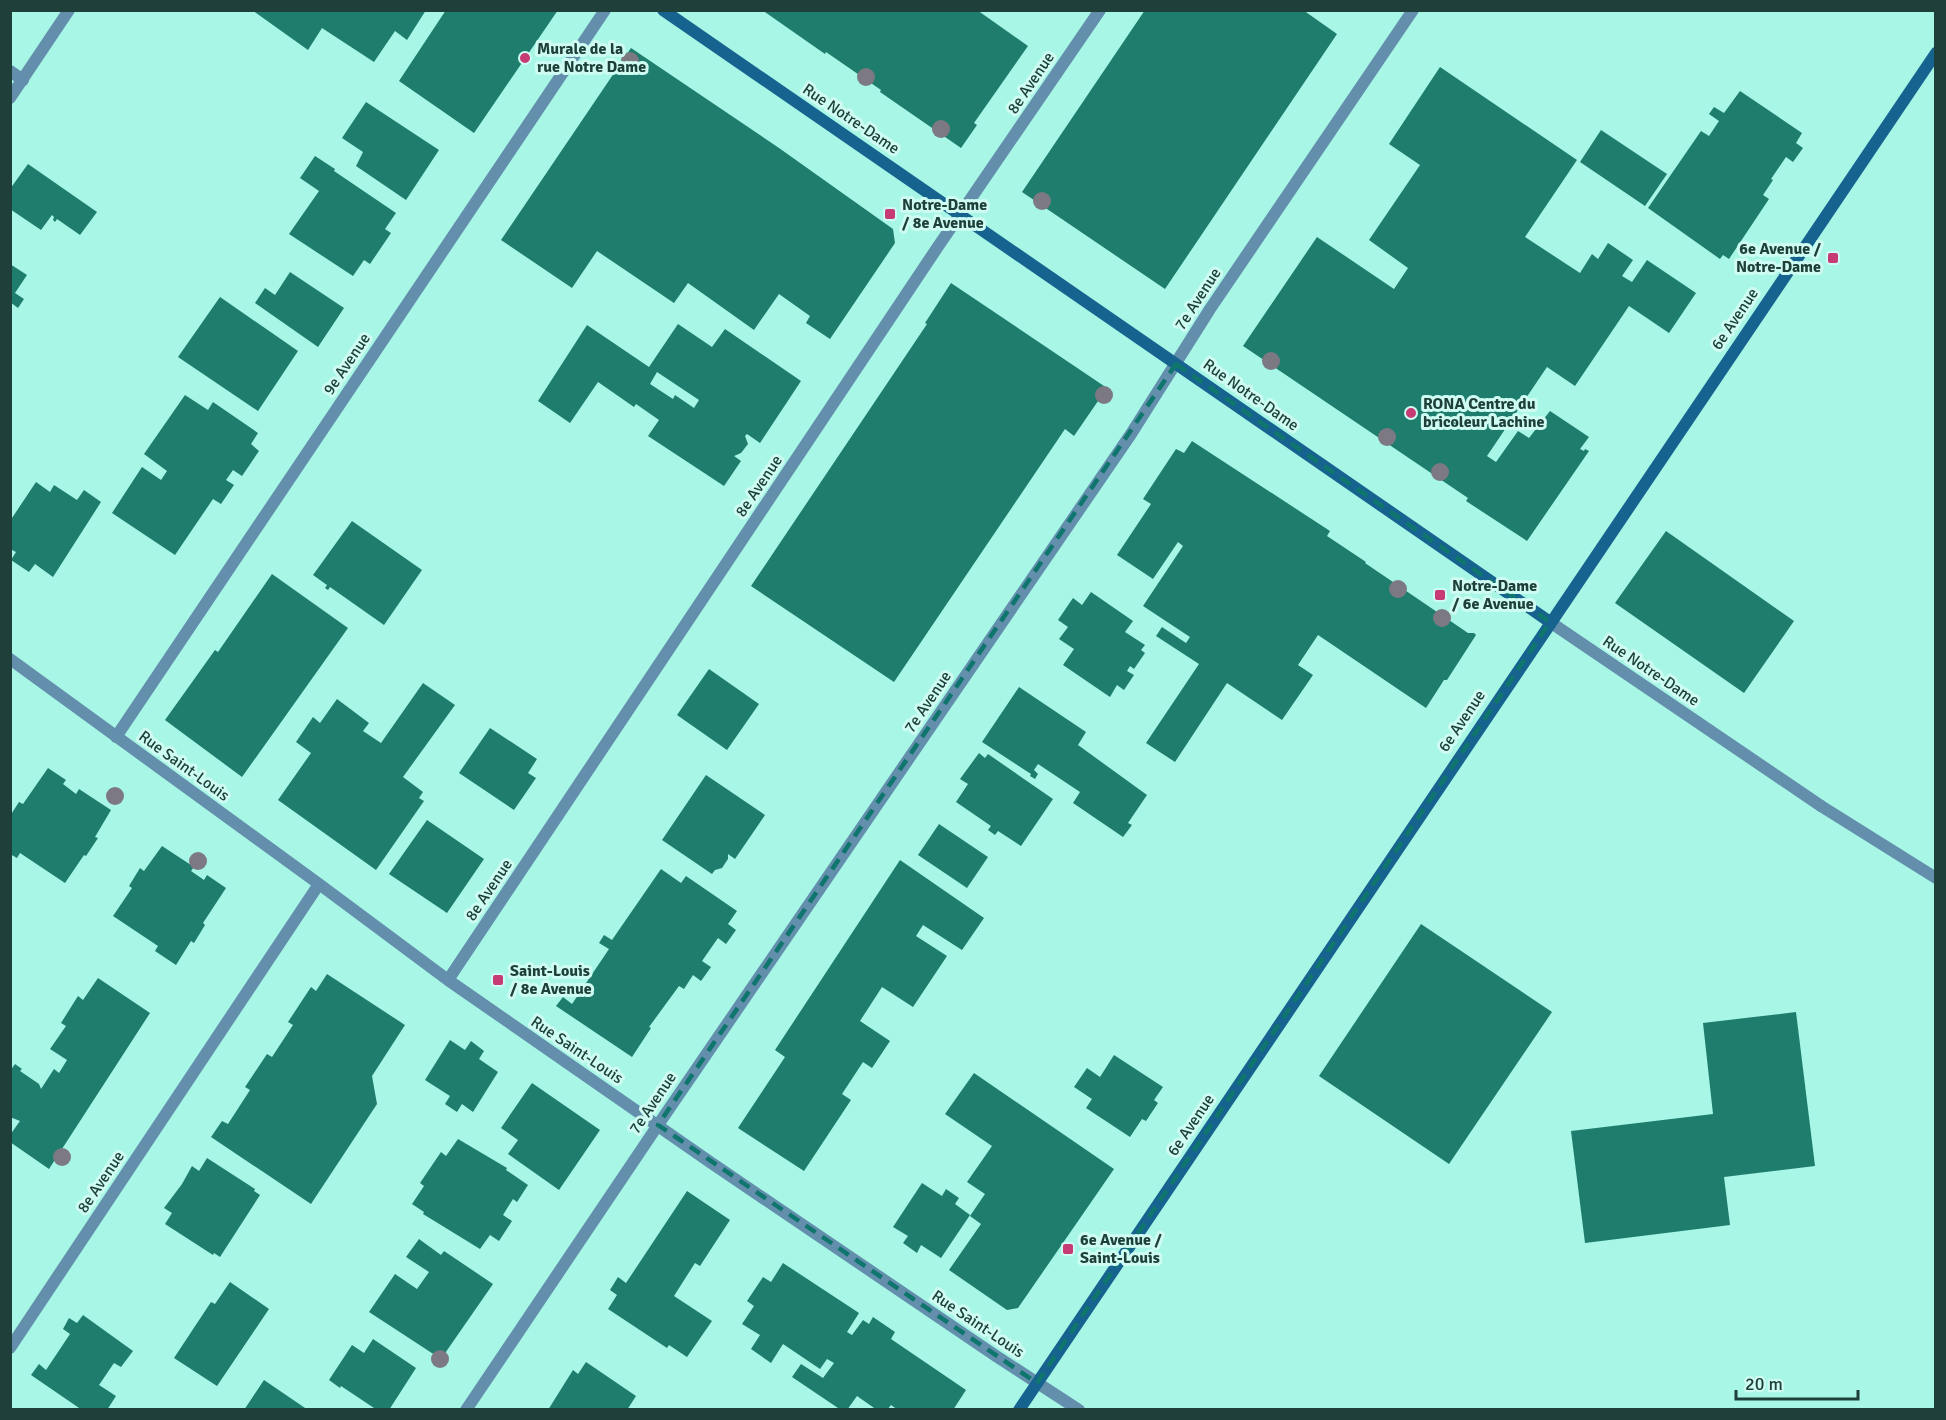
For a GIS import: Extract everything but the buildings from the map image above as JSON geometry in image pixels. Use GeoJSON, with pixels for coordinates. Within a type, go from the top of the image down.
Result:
{"type":"FeatureCollection","features":[{"type":"Feature","properties":{"kind":"street","name":"9e Avenue"},"geometry":{"type":"LineString","coordinates":[[116,737],[605,10]]}},
{"type":"Feature","properties":{"kind":"street","name":"Rue Notre-Dame"},"geometry":{"type":"LineString","coordinates":[[663,10],[1550,622],[1821,806],[1935,879]]}},
{"type":"Feature","properties":{"kind":"street","name":"8e Avenue"},"geometry":{"type":"LineString","coordinates":[[448,980],[960,215],[1100,10]]}},
{"type":"Feature","properties":{"kind":"street","name":"7e Avenue"},"geometry":{"type":"LineString","coordinates":[[466,1410],[658,1125],[1131,434],[1210,309],[1413,10]]}},
{"type":"Feature","properties":{"kind":"street"},"geometry":{"type":"LineString","coordinates":[[10,98],[63,13]]}},
{"type":"Feature","properties":{"kind":"street","name":"6e Avenue"},"geometry":{"type":"LineString","coordinates":[[1019,1410],[1935,53]]}},
{"type":"Feature","properties":{"kind":"street"},"geometry":{"type":"LineString","coordinates":[[10,71],[23,80]]}},
{"type":"Feature","properties":{"kind":"street","name":"Rue Saint-Louis"},"geometry":{"type":"LineString","coordinates":[[10,658],[448,980],[729,1175],[1079,1410]]}},
{"type":"Feature","properties":{"kind":"street","name":"8e Avenue"},"geometry":{"type":"LineString","coordinates":[[10,1348],[319,884]]}},
{"type":"Feature","properties":{"kind":"highlighted area"},"geometry":{"type":"Polygon","coordinates":[[[1176,364],[1550,622],[1037,1383],[658,1125],[1176,364]]]}},
{"type":"Feature","properties":{"kind":"place","name":"Murale de la rue Notre Dame"},"geometry":{"type":"Point","coordinates":[525,58]}},
{"type":"Feature","properties":{"kind":"place","name":"Notre-Dame / 8e Avenue"},"geometry":{"type":"Point","coordinates":[890,214]}},
{"type":"Feature","properties":{"kind":"place","name":"6e Avenue / Notre-Dame"},"geometry":{"type":"Point","coordinates":[1833,258]}},
{"type":"Feature","properties":{"kind":"place","name":"RONA Centre du bricoleur Lachine"},"geometry":{"type":"Point","coordinates":[1411,413]}},
{"type":"Feature","properties":{"kind":"place","name":"Notre-Dame / 6e Avenue"},"geometry":{"type":"Point","coordinates":[1440,595]}},
{"type":"Feature","properties":{"kind":"place","name":"Saint-Louis / 8e Avenue"},"geometry":{"type":"Point","coordinates":[498,980]}},
{"type":"Feature","properties":{"kind":"place","name":"6e Avenue / Saint-Louis"},"geometry":{"type":"Point","coordinates":[1068,1249]}}]}
